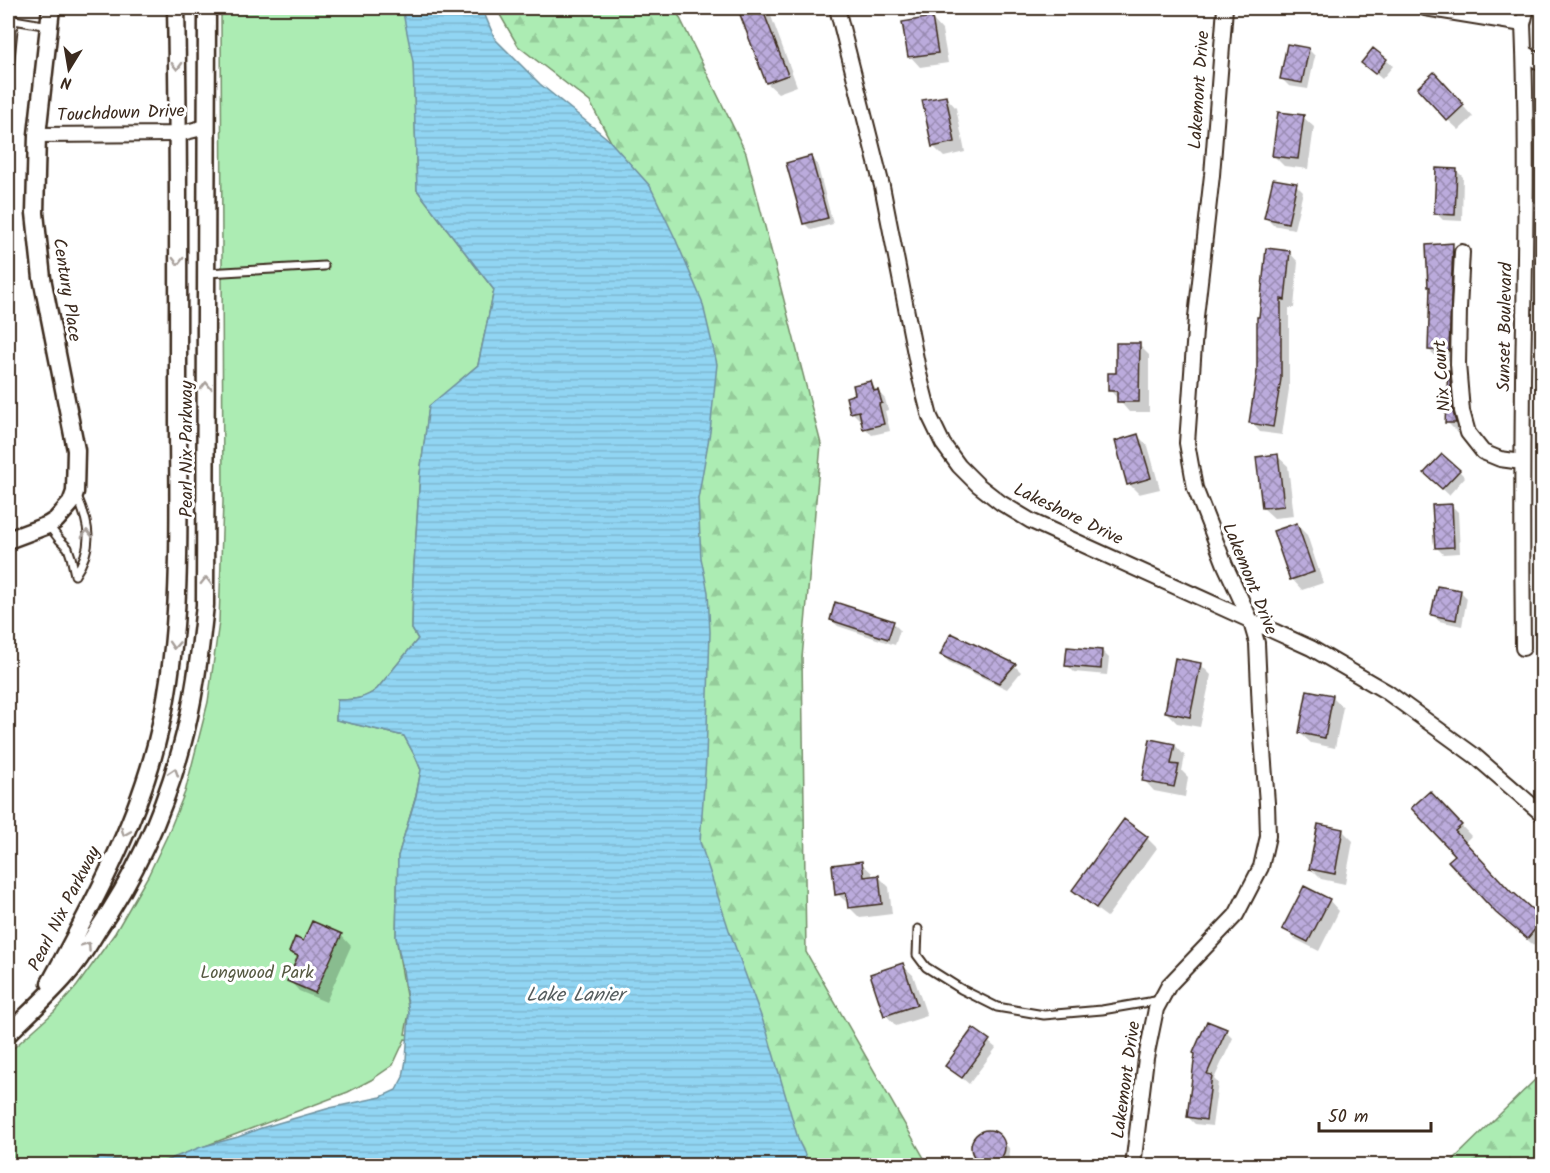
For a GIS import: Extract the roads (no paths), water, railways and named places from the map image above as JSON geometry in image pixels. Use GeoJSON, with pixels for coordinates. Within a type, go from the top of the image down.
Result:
{"type":"FeatureCollection","features":[{"type":"Feature","properties":{"kind":"street","name":"Century Place"},"geometry":{"type":"LineString","coordinates":[[51,8],[37,135],[35,213],[42,278],[76,450],[75,492]]}},
{"type":"Feature","properties":{"kind":"street","name":"Pearl Nix Parkway"},"geometry":{"type":"LineString","coordinates":[[36,1007],[103,880],[146,782],[167,697],[174,650],[178,563],[176,8]]}},
{"type":"Feature","properties":{"kind":"street","name":"Pearl Nix Parkway"},"geometry":{"type":"LineString","coordinates":[[36,1007],[64,978],[115,906],[135,868],[173,774],[193,697],[206,605],[207,8]]}},
{"type":"Feature","properties":{"kind":"street","name":"Lakeshore Drive"},"geometry":{"type":"LineString","coordinates":[[837,8],[882,186],[919,374],[930,417],[943,444],[959,466],[1001,503],[1031,521],[1311,648],[1387,692],[1475,756],[1542,814]]}},
{"type":"Feature","properties":{"kind":"street","name":"Lakemont Drive"},"geometry":{"type":"LineString","coordinates":[[1133,1166],[1146,1058],[1156,1009],[1169,985],[1236,915],[1261,867],[1268,836],[1268,803],[1257,643],[1250,619],[1225,565],[1195,489],[1186,444],[1196,316],[1212,175],[1225,8]]}},
{"type":"Feature","properties":{"kind":"street"},"geometry":{"type":"LineString","coordinates":[[1425,8],[1523,24]]}},
{"type":"Feature","properties":{"kind":"street","name":"Sunset Boulevard"},"geometry":{"type":"LineString","coordinates":[[1523,648],[1522,462],[1525,238],[1523,24],[1527,8]]}},
{"type":"Feature","properties":{"kind":"street"},"geometry":{"type":"LineString","coordinates":[[1524,52],[1542,64]]}},
{"type":"Feature","properties":{"kind":"street","name":"Touchdown Drive"},"geometry":{"type":"LineString","coordinates":[[37,135],[178,134],[206,127]]}},
{"type":"Feature","properties":{"kind":"street","name":"Nix Court"},"geometry":{"type":"LineString","coordinates":[[1462,252],[1458,364],[1462,411],[1468,433],[1484,452],[1500,459],[1522,462]]}},
{"type":"Feature","properties":{"kind":"street"},"geometry":{"type":"LineString","coordinates":[[8,540],[48,525],[64,513],[75,492]]}},
{"type":"Feature","properties":{"kind":"street"},"geometry":{"type":"LineString","coordinates":[[8,1034],[36,1007]]}},
{"type":"Feature","properties":{"kind":"lane"},"geometry":{"type":"LineString","coordinates":[[8,78],[11,20],[49,26]]}},
{"type":"Feature","properties":{"kind":"lane"},"geometry":{"type":"LineString","coordinates":[[207,273],[324,266]]}},
{"type":"Feature","properties":{"kind":"lane"},"geometry":{"type":"LineString","coordinates":[[48,525],[68,548],[75,575],[87,549],[88,532],[86,516],[75,492]]}},
{"type":"Feature","properties":{"kind":"lane"},"geometry":{"type":"LineString","coordinates":[[918,929],[917,955],[926,967],[961,989],[997,1007],[1044,1016],[1102,1010],[1161,1000]]}},
{"type":"Feature","properties":{"kind":"water","name":"Lake Lanier"},"geometry":{"type":"Polygon","coordinates":[[[402,8],[482,8],[495,39],[540,84],[608,139],[650,186],[702,301],[717,364],[710,432],[698,499],[701,558],[708,592],[710,632],[706,759],[700,842],[729,930],[767,1032],[799,1142],[810,1165],[155,1165],[201,1147],[261,1128],[330,1108],[381,1097],[396,1090],[403,1077],[409,1013],[396,937],[398,856],[416,796],[421,770],[404,736],[336,720],[337,700],[358,698],[377,689],[418,639],[412,629],[413,580],[420,474],[429,406],[478,365],[494,290],[417,190],[413,62],[402,8]]]}},
{"type":"Feature","properties":{"kind":"water"},"geometry":{"type":"Polygon","coordinates":[[[101,1158],[155,1165],[77,1165],[101,1158]]]}},
{"type":"Feature","properties":{"kind":"park label","name":"Longwood Park"},"geometry":{"type":"Point","coordinates":[257,973]}}]}
